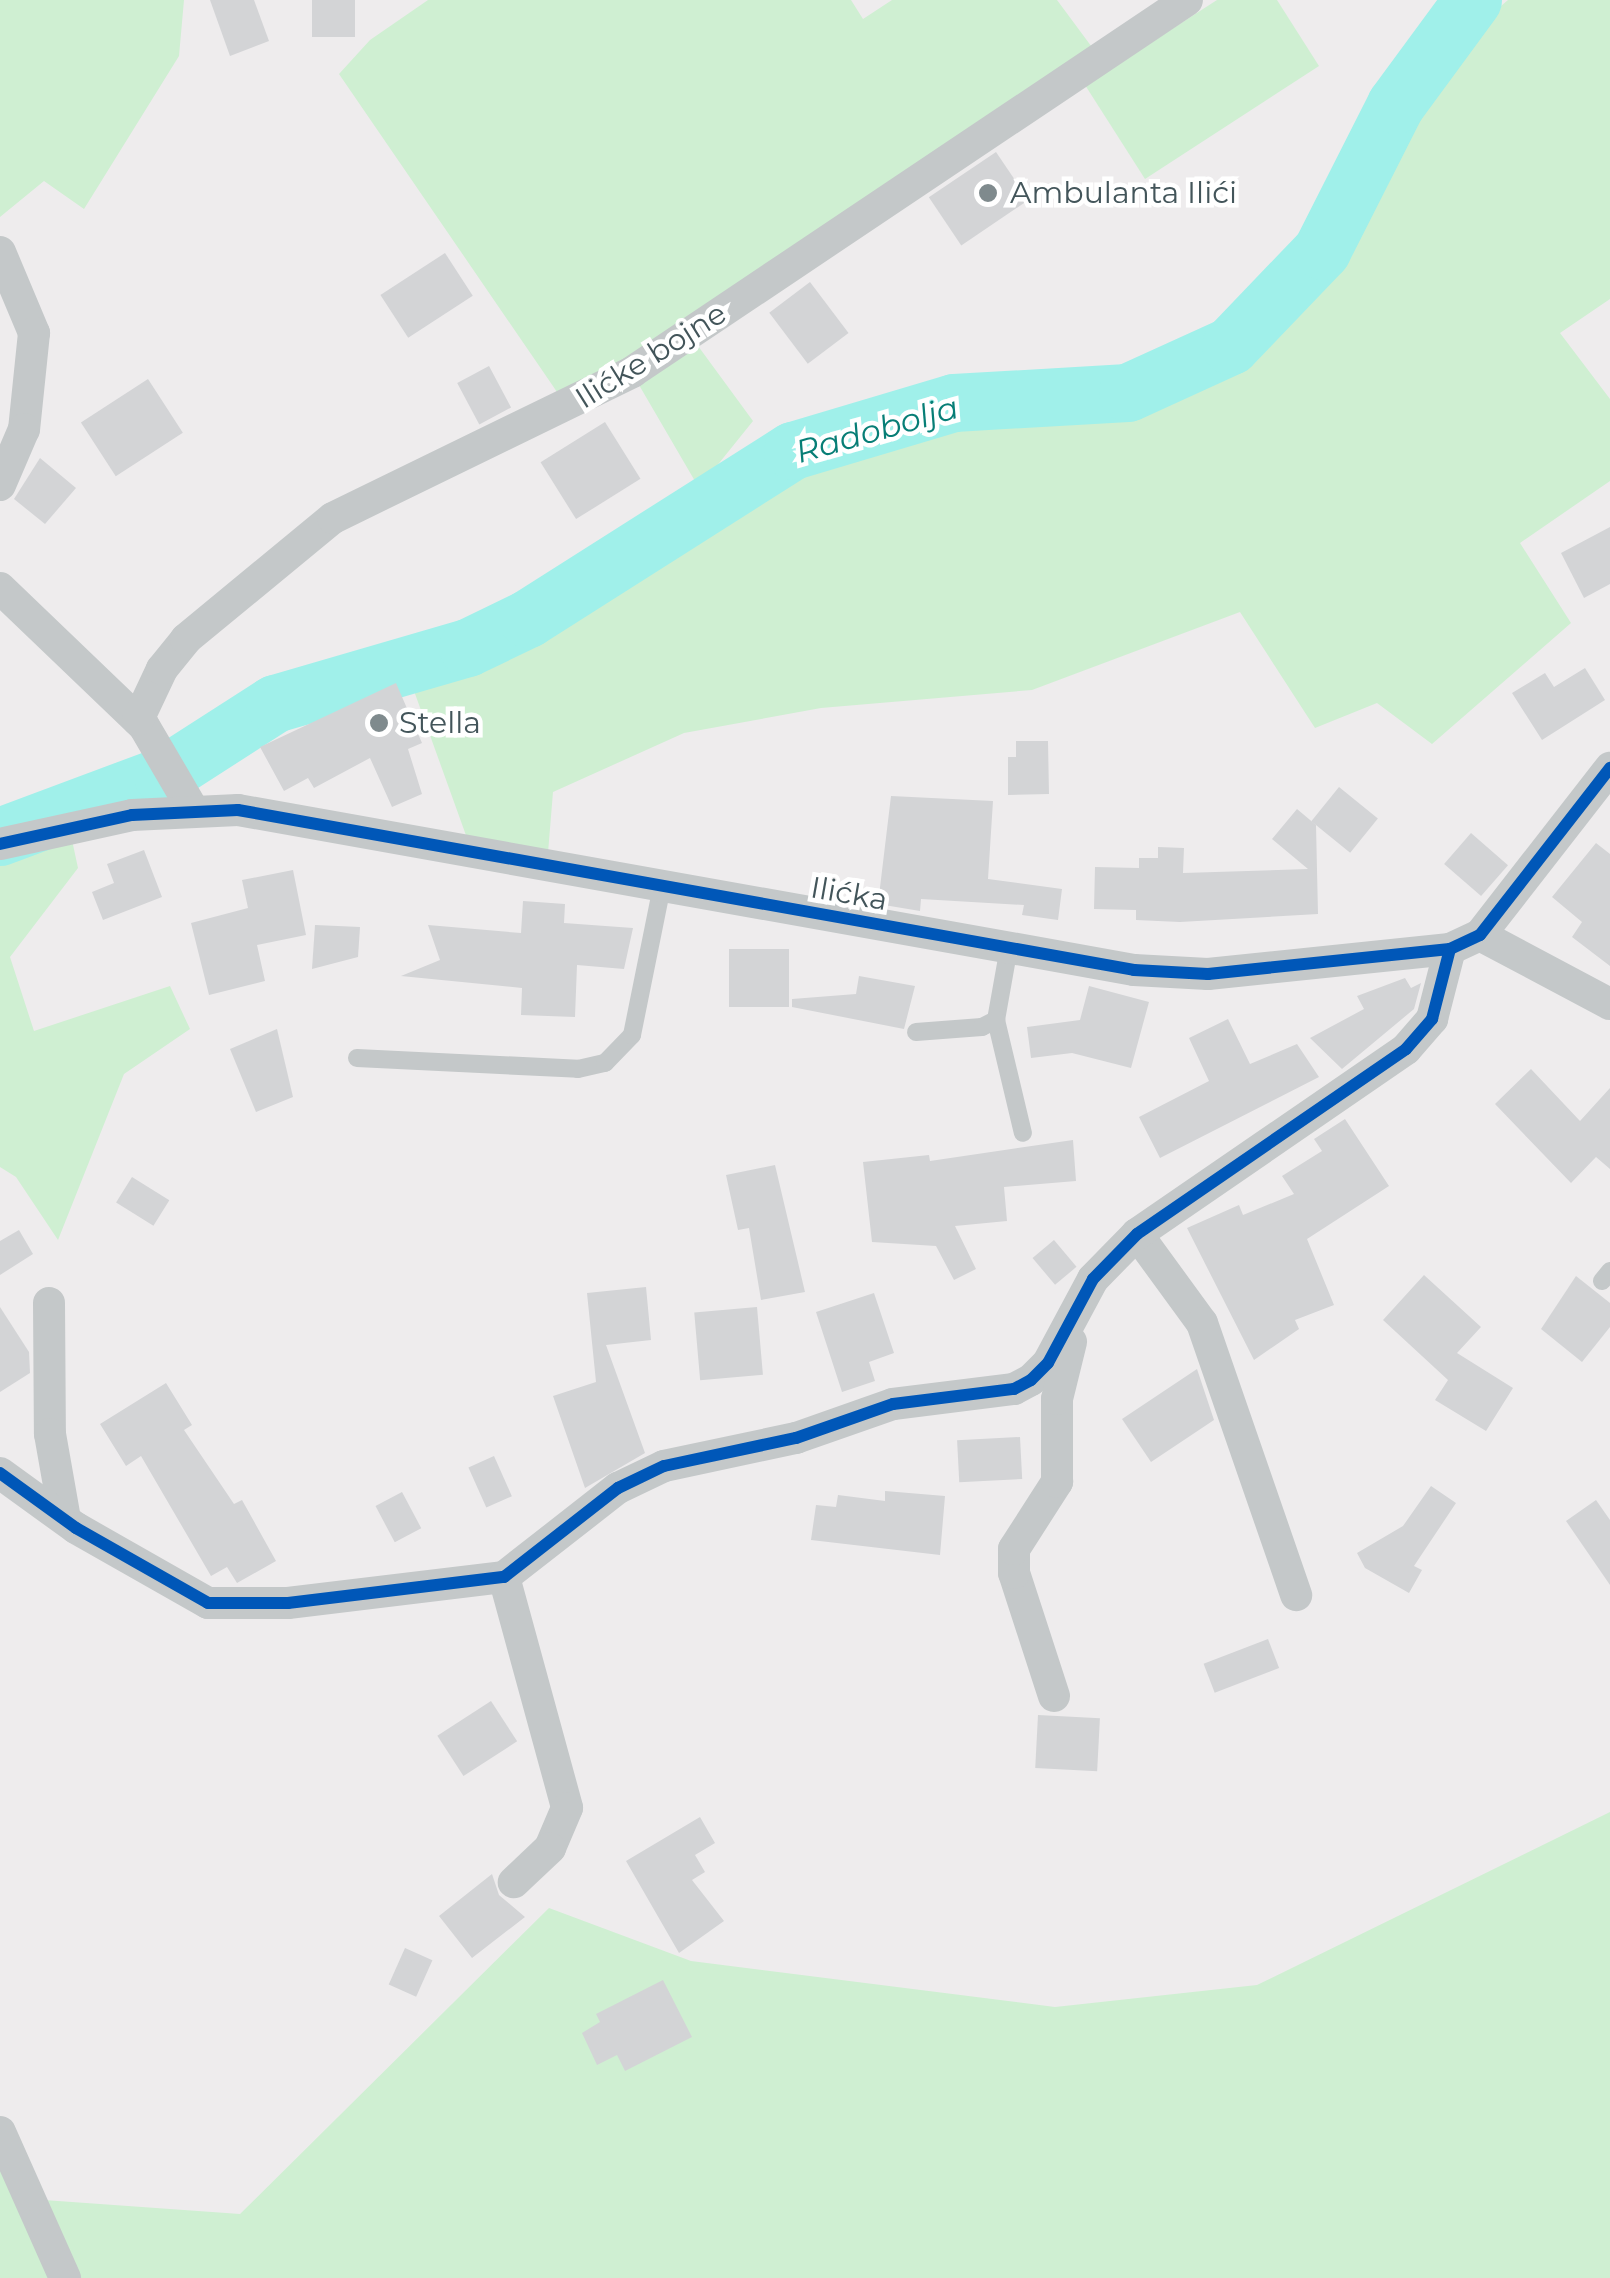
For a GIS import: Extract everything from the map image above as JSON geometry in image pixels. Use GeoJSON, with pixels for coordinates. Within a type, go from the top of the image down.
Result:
{"type":"FeatureCollection","features":[{"type":"Feature","properties":{"kind":"street","name":"Ilićke bojne"},"geometry":{"type":"LineString","coordinates":[[141,723],[162,669],[186,639],[332,518],[632,372],[1187,0]]}},
{"type":"Feature","properties":{"kind":"street"},"geometry":{"type":"LineString","coordinates":[[0,252],[34,334],[24,429],[0,485]]}},
{"type":"Feature","properties":{"kind":"street"},"geometry":{"type":"LineString","coordinates":[[0,588],[141,723],[186,795]]}},
{"type":"Feature","properties":{"kind":"street","name":"Ilićka"},"geometry":{"type":"LineString","coordinates":[[0,844],[186,795],[238,810],[1134,970],[1208,974],[1450,950],[1480,935],[1610,768]]}},
{"type":"Feature","properties":{"kind":"street"},"geometry":{"type":"LineString","coordinates":[[1480,935],[1610,1004]]}},
{"type":"Feature","properties":{"kind":"street"},"geometry":{"type":"LineString","coordinates":[[0,1473],[65,1519],[208,1603],[386,1594],[504,1577],[618,1488],[664,1466],[796,1438],[893,1404],[1014,1388],[1031,1380],[1048,1363],[1093,1278],[1137,1234],[1406,1049],[1432,1019],[1450,950]]}},
{"type":"Feature","properties":{"kind":"street"},"geometry":{"type":"LineString","coordinates":[[1137,1234],[1202,1323],[1296,1596]]}},
{"type":"Feature","properties":{"kind":"street"},"geometry":{"type":"LineString","coordinates":[[1054,1696],[1014,1573],[1014,1549],[1057,1482],[1057,1398],[1093,1278]]}},
{"type":"Feature","properties":{"kind":"street"},"geometry":{"type":"LineString","coordinates":[[49,1304],[50,1434],[65,1519]]}},
{"type":"Feature","properties":{"kind":"street"},"geometry":{"type":"LineString","coordinates":[[504,1577],[567,1808],[550,1848],[514,1882]]}},
{"type":"Feature","properties":{"kind":"street"},"geometry":{"type":"LineString","coordinates":[[0,2132],[65,2278]]}},
{"type":"Feature","properties":{"kind":"lane"},"geometry":{"type":"LineString","coordinates":[[357,1058],[578,1069],[605,1064],[632,1034],[662,886]]}},
{"type":"Feature","properties":{"kind":"lane"},"geometry":{"type":"LineString","coordinates":[[1009,948],[996,1020],[1023,1133]]}},
{"type":"Feature","properties":{"kind":"lane"},"geometry":{"type":"LineString","coordinates":[[916,1032],[982,1027],[996,1020]]}},
{"type":"Feature","properties":{"kind":"green space"},"geometry":{"type":"Polygon","coordinates":[[[0,0],[184,0],[179,56],[84,209],[44,181],[0,217],[0,0]]]}},
{"type":"Feature","properties":{"kind":"green space"},"geometry":{"type":"Polygon","coordinates":[[[428,0],[851,0],[863,19],[892,0],[1057,0],[1100,58],[690,335],[753,421],[699,488],[632,373],[568,408],[339,74],[370,40],[428,0]]]}},
{"type":"Feature","properties":{"kind":"green space"},"geometry":{"type":"Polygon","coordinates":[[[1217,0],[1277,0],[1319,66],[1145,179],[1085,85],[1217,0]]]}},
{"type":"Feature","properties":{"kind":"green space"},"geometry":{"type":"Polygon","coordinates":[[[1508,0],[1610,0],[1610,299],[1560,333],[1610,399],[1610,481],[1520,543],[1571,623],[1432,744],[1377,703],[1315,728],[1240,612],[1032,690],[821,708],[684,733],[553,792],[547,865],[472,852],[409,677],[447,670],[518,639],[813,455],[882,432],[1049,406],[1173,400],[1217,381],[1320,275],[1418,96],[1468,34],[1508,0]]]}},
{"type":"Feature","properties":{"kind":"green space"},"geometry":{"type":"Polygon","coordinates":[[[69,826],[78,868],[10,957],[34,1031],[170,986],[190,1029],[124,1074],[58,1240],[16,1177],[0,1167],[0,844],[69,826]]]}},
{"type":"Feature","properties":{"kind":"green space"},"geometry":{"type":"Polygon","coordinates":[[[1610,1812],[1610,2278],[0,2278],[0,2132],[30,2199],[240,2214],[549,1908],[691,1961],[1055,2007],[1257,1985],[1610,1812]]]}},
{"type":"Feature","properties":{"kind":"building"},"geometry":{"type":"Polygon","coordinates":[[[210,0],[254,0],[269,41],[230,56],[210,0]]]}},
{"type":"Feature","properties":{"kind":"building"},"geometry":{"type":"Polygon","coordinates":[[[312,0],[355,0],[355,37],[312,37],[312,0]]]}},
{"type":"Feature","properties":{"kind":"building"},"geometry":{"type":"Polygon","coordinates":[[[996,152],[1028,200],[961,245],[929,197],[996,152]]]}},
{"type":"Feature","properties":{"kind":"building"},"geometry":{"type":"Polygon","coordinates":[[[445,253],[473,296],[408,338],[380,295],[445,253]]]}},
{"type":"Feature","properties":{"kind":"building"},"geometry":{"type":"Polygon","coordinates":[[[810,282],[849,333],[808,364],[769,313],[810,282]]]}},
{"type":"Feature","properties":{"kind":"building"},"geometry":{"type":"Polygon","coordinates":[[[489,366],[511,407],[479,424],[457,383],[489,366]]]}},
{"type":"Feature","properties":{"kind":"building"},"geometry":{"type":"Polygon","coordinates":[[[148,379],[183,433],[116,476],[81,423],[148,379]]]}},
{"type":"Feature","properties":{"kind":"building"},"geometry":{"type":"Polygon","coordinates":[[[605,422],[641,479],[576,519],[541,462],[605,422]]]}},
{"type":"Feature","properties":{"kind":"building"},"geometry":{"type":"Polygon","coordinates":[[[40,458],[76,488],[45,524],[14,499],[40,458]]]}},
{"type":"Feature","properties":{"kind":"building"},"geometry":{"type":"Polygon","coordinates":[[[1610,527],[1610,584],[1584,598],[1561,553],[1610,527]]]}},
{"type":"Feature","properties":{"kind":"building"},"geometry":{"type":"Polygon","coordinates":[[[1585,668],[1605,700],[1542,740],[1512,693],[1545,673],[1554,687],[1585,668]]]}},
{"type":"Feature","properties":{"kind":"building"},"geometry":{"type":"Polygon","coordinates":[[[396,683],[422,743],[408,749],[422,794],[392,807],[370,758],[314,788],[308,778],[284,791],[260,747],[396,683]]]}},
{"type":"Feature","properties":{"kind":"building"},"geometry":{"type":"Polygon","coordinates":[[[1016,741],[1048,741],[1049,794],[1008,795],[1008,757],[1016,757],[1016,741]]]}},
{"type":"Feature","properties":{"kind":"building"},"geometry":{"type":"Polygon","coordinates":[[[1339,787],[1378,818],[1350,853],[1311,821],[1339,787]]]}},
{"type":"Feature","properties":{"kind":"building"},"geometry":{"type":"Polygon","coordinates":[[[891,796],[993,801],[988,879],[1062,889],[1058,920],[1022,915],[1024,905],[921,899],[920,911],[878,904],[891,796]]]}},
{"type":"Feature","properties":{"kind":"building"},"geometry":{"type":"Polygon","coordinates":[[[1297,809],[1316,825],[1318,914],[1180,922],[1136,920],[1136,910],[1094,909],[1095,867],[1139,868],[1139,858],[1158,858],[1158,847],[1184,848],[1183,873],[1308,869],[1272,839],[1297,809]]]}},
{"type":"Feature","properties":{"kind":"building"},"geometry":{"type":"Polygon","coordinates":[[[1471,833],[1508,865],[1481,896],[1444,864],[1471,833]]]}},
{"type":"Feature","properties":{"kind":"building"},"geometry":{"type":"Polygon","coordinates":[[[1596,843],[1610,854],[1610,966],[1572,937],[1582,922],[1552,897],[1596,843]]]}},
{"type":"Feature","properties":{"kind":"building"},"geometry":{"type":"Polygon","coordinates":[[[144,850],[162,897],[103,920],[92,892],[114,883],[107,864],[144,850]]]}},
{"type":"Feature","properties":{"kind":"building"},"geometry":{"type":"Polygon","coordinates":[[[293,870],[306,935],[257,945],[265,981],[209,995],[191,923],[248,908],[242,880],[293,870]]]}},
{"type":"Feature","properties":{"kind":"building"},"geometry":{"type":"Polygon","coordinates":[[[523,901],[565,904],[564,923],[633,928],[624,969],[577,965],[575,1017],[521,1015],[522,988],[401,976],[440,960],[428,925],[521,933],[523,901]]]}},
{"type":"Feature","properties":{"kind":"building"},"geometry":{"type":"Polygon","coordinates":[[[315,925],[360,927],[358,957],[312,969],[315,925]]]}},
{"type":"Feature","properties":{"kind":"building"},"geometry":{"type":"Polygon","coordinates":[[[729,949],[789,949],[789,1007],[729,1007],[729,949]]]}},
{"type":"Feature","properties":{"kind":"building"},"geometry":{"type":"Polygon","coordinates":[[[859,976],[915,986],[904,1029],[792,1007],[792,999],[856,994],[859,976]]]}},
{"type":"Feature","properties":{"kind":"building"},"geometry":{"type":"Polygon","coordinates":[[[1405,978],[1411,988],[1421,983],[1414,1009],[1342,1069],[1310,1038],[1364,1009],[1357,996],[1405,978]]]}},
{"type":"Feature","properties":{"kind":"building"},"geometry":{"type":"Polygon","coordinates":[[[1089,986],[1149,1002],[1131,1068],[1072,1053],[1031,1058],[1027,1027],[1080,1020],[1089,986]]]}},
{"type":"Feature","properties":{"kind":"building"},"geometry":{"type":"Polygon","coordinates":[[[1228,1019],[1250,1064],[1297,1044],[1319,1077],[1160,1158],[1139,1117],[1209,1081],[1189,1038],[1228,1019]]]}},
{"type":"Feature","properties":{"kind":"building"},"geometry":{"type":"Polygon","coordinates":[[[277,1029],[293,1097],[256,1112],[230,1049],[277,1029]]]}},
{"type":"Feature","properties":{"kind":"building"},"geometry":{"type":"Polygon","coordinates":[[[1531,1069],[1580,1121],[1610,1088],[1610,1169],[1596,1157],[1571,1183],[1495,1104],[1531,1069]]]}},
{"type":"Feature","properties":{"kind":"building"},"geometry":{"type":"Polygon","coordinates":[[[1345,1119],[1389,1186],[1307,1239],[1334,1305],[1295,1320],[1299,1329],[1254,1360],[1187,1228],[1239,1205],[1243,1215],[1294,1194],[1282,1176],[1322,1151],[1314,1139],[1345,1119]]]}},
{"type":"Feature","properties":{"kind":"building"},"geometry":{"type":"Polygon","coordinates":[[[1073,1140],[1076,1181],[1004,1187],[1007,1221],[955,1226],[976,1269],[954,1280],[936,1246],[872,1242],[863,1162],[929,1155],[930,1161],[1073,1140]]]}},
{"type":"Feature","properties":{"kind":"building"},"geometry":{"type":"Polygon","coordinates":[[[775,1165],[805,1292],[761,1300],[749,1228],[738,1230],[726,1175],[775,1165]]]}},
{"type":"Feature","properties":{"kind":"building"},"geometry":{"type":"Polygon","coordinates":[[[132,1177],[169,1200],[153,1226],[116,1202],[132,1177]]]}},
{"type":"Feature","properties":{"kind":"building"},"geometry":{"type":"Polygon","coordinates":[[[19,1230],[33,1254],[0,1275],[0,1241],[19,1230]]]}},
{"type":"Feature","properties":{"kind":"building"},"geometry":{"type":"Polygon","coordinates":[[[1054,1240],[1076,1267],[1055,1285],[1033,1258],[1054,1240]]]}},
{"type":"Feature","properties":{"kind":"building"},"geometry":{"type":"Polygon","coordinates":[[[1424,1275],[1481,1327],[1457,1353],[1513,1388],[1486,1431],[1435,1400],[1448,1380],[1383,1320],[1424,1275]]]}},
{"type":"Feature","properties":{"kind":"building"},"geometry":{"type":"Polygon","coordinates":[[[1576,1276],[1610,1303],[1610,1327],[1582,1362],[1541,1329],[1576,1276]]]}},
{"type":"Feature","properties":{"kind":"building"},"geometry":{"type":"Polygon","coordinates":[[[646,1287],[651,1340],[606,1345],[645,1453],[585,1488],[553,1396],[596,1382],[587,1293],[646,1287]]]}},
{"type":"Feature","properties":{"kind":"building"},"geometry":{"type":"Polygon","coordinates":[[[874,1293],[894,1353],[869,1362],[875,1381],[842,1392],[816,1312],[874,1293]]]}},
{"type":"Feature","properties":{"kind":"building"},"geometry":{"type":"Polygon","coordinates":[[[0,1307],[29,1352],[30,1373],[0,1392],[0,1307]]]}},
{"type":"Feature","properties":{"kind":"building"},"geometry":{"type":"Polygon","coordinates":[[[757,1307],[763,1375],[700,1380],[694,1312],[757,1307]]]}},
{"type":"Feature","properties":{"kind":"building"},"geometry":{"type":"Polygon","coordinates":[[[1197,1369],[1214,1420],[1151,1462],[1122,1419],[1197,1369]]]}},
{"type":"Feature","properties":{"kind":"building"},"geometry":{"type":"Polygon","coordinates":[[[166,1383],[192,1425],[184,1430],[234,1504],[242,1500],[276,1561],[237,1583],[227,1567],[211,1576],[141,1456],[126,1466],[100,1424],[166,1383]]]}},
{"type":"Feature","properties":{"kind":"building"},"geometry":{"type":"Polygon","coordinates":[[[1020,1437],[1022,1479],[959,1482],[957,1440],[1020,1437]]]}},
{"type":"Feature","properties":{"kind":"building"},"geometry":{"type":"Polygon","coordinates":[[[494,1456],[512,1496],[486,1508],[468,1467],[494,1456]]]}},
{"type":"Feature","properties":{"kind":"building"},"geometry":{"type":"Polygon","coordinates":[[[1431,1486],[1456,1503],[1414,1566],[1422,1570],[1409,1593],[1365,1568],[1357,1553],[1403,1526],[1431,1486]]]}},
{"type":"Feature","properties":{"kind":"building"},"geometry":{"type":"Polygon","coordinates":[[[885,1491],[945,1496],[940,1555],[811,1540],[816,1505],[836,1507],[838,1495],[885,1501],[885,1491]]]}},
{"type":"Feature","properties":{"kind":"building"},"geometry":{"type":"Polygon","coordinates":[[[402,1492],[421,1528],[395,1542],[376,1506],[402,1492]]]}},
{"type":"Feature","properties":{"kind":"building"},"geometry":{"type":"Polygon","coordinates":[[[1596,1500],[1610,1520],[1610,1585],[1566,1521],[1596,1500]]]}},
{"type":"Feature","properties":{"kind":"building"},"geometry":{"type":"Polygon","coordinates":[[[1268,1639],[1279,1668],[1215,1693],[1204,1664],[1268,1639]]]}},
{"type":"Feature","properties":{"kind":"building"},"geometry":{"type":"Polygon","coordinates":[[[491,1701],[517,1741],[463,1776],[437,1736],[491,1701]]]}},
{"type":"Feature","properties":{"kind":"building"},"geometry":{"type":"Polygon","coordinates":[[[1038,1715],[1100,1718],[1097,1771],[1035,1768],[1038,1715]]]}},
{"type":"Feature","properties":{"kind":"building"},"geometry":{"type":"Polygon","coordinates":[[[700,1817],[715,1843],[695,1855],[705,1872],[692,1880],[724,1921],[679,1953],[626,1861],[700,1817]]]}},
{"type":"Feature","properties":{"kind":"building"},"geometry":{"type":"Polygon","coordinates":[[[492,1874],[499,1895],[525,1917],[472,1958],[439,1916],[492,1874]]]}},
{"type":"Feature","properties":{"kind":"building"},"geometry":{"type":"Polygon","coordinates":[[[405,1948],[432,1960],[416,1997],[389,1985],[405,1948]]]}},
{"type":"Feature","properties":{"kind":"building"},"geometry":{"type":"Polygon","coordinates":[[[663,1980],[692,2037],[625,2071],[617,2055],[597,2065],[582,2033],[600,2022],[596,2014],[663,1980]]]}},
{"type":"Feature","properties":{"kind":"waterway","name":"Radobolja"},"geometry":{"type":"LineString","coordinates":[[0,837],[163,776],[275,704],[468,648],[528,619],[793,451],[954,403],[1128,393],[1231,346],[1322,251],[1396,105],[1473,0]]}},
{"type":"Feature","properties":{"kind":"cycle path"},"geometry":{"type":"LineString","coordinates":[[0,844],[132,815],[238,810],[1134,970],[1208,974],[1450,949],[1480,935],[1610,768]]}},
{"type":"Feature","properties":{"kind":"cycle path"},"geometry":{"type":"LineString","coordinates":[[0,1473],[76,1528],[208,1603],[288,1603],[504,1577],[618,1488],[664,1466],[796,1438],[893,1404],[1014,1389],[1031,1380],[1048,1363],[1093,1279],[1137,1234],[1406,1049],[1432,1019],[1450,949]]}},
{"type":"Feature","properties":{"kind":"place","name":"Ambulanta Ilići"},"geometry":{"type":"Point","coordinates":[988,193]}},
{"type":"Feature","properties":{"kind":"place","name":"Stella"},"geometry":{"type":"Point","coordinates":[379,723]}}]}
